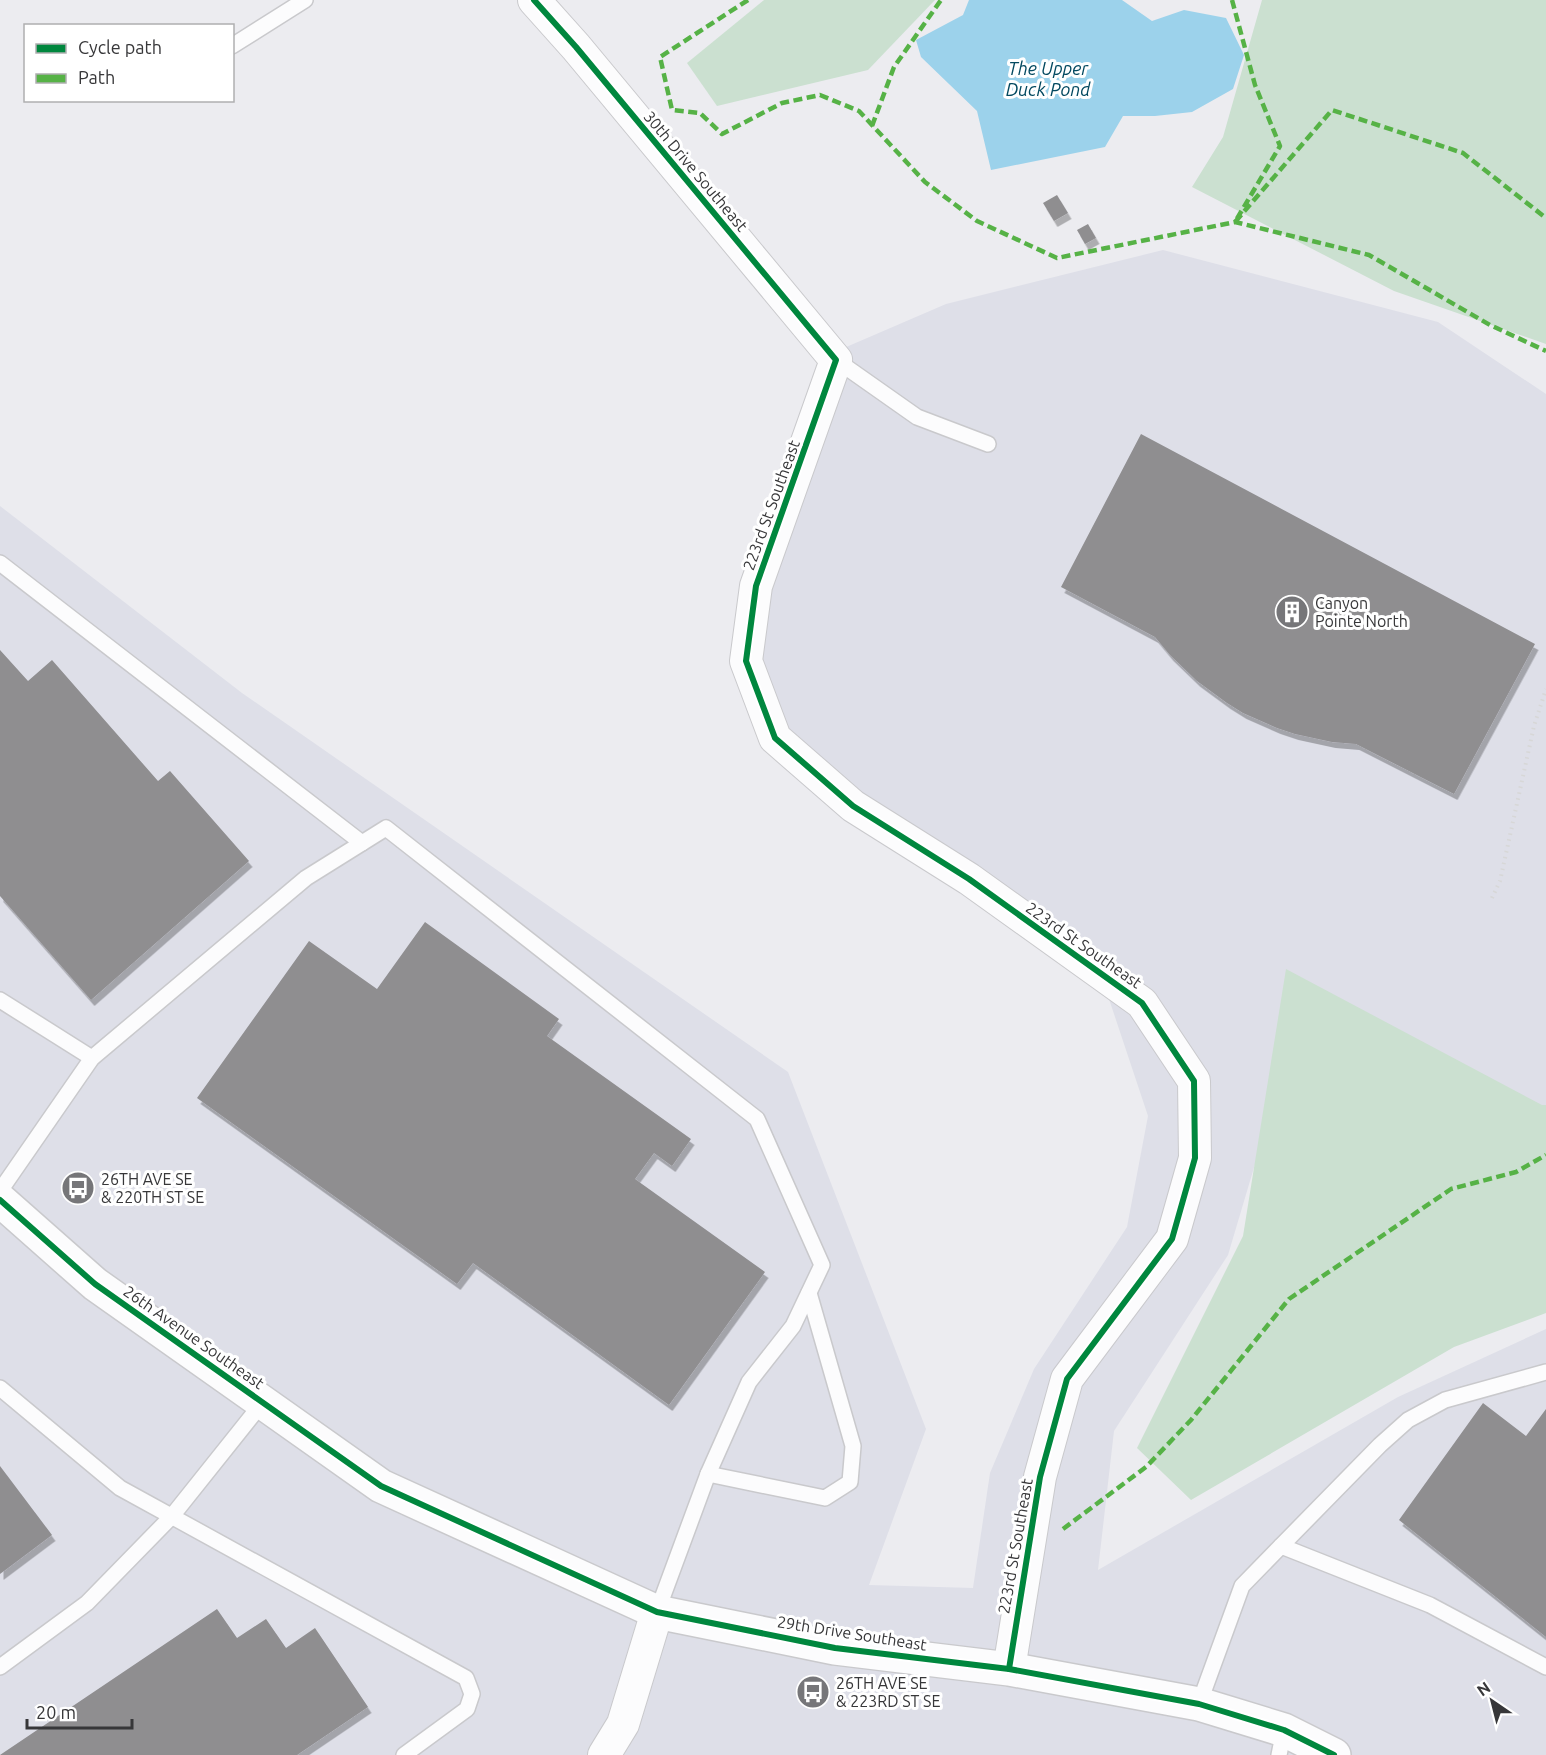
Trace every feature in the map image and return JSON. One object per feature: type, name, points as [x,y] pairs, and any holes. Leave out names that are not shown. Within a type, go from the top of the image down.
[{"type":"street","name":"30th Drive Southeast","points":[[534,0],[576,47],[836,360]]},
{"type":"street","name":"223rd St Southeast","points":[[836,360],[756,586],[746,661],[775,738],[853,806],[969,879],[1142,1003],[1194,1081],[1196,1158],[1172,1239],[1067,1379],[1040,1477],[1009,1669]]},
{"type":"street","name":"26th Avenue Southeast","points":[[0,1200],[95,1284],[381,1486]]},
{"type":"street","name":"29th Drive Southeast","points":[[381,1486],[657,1611],[835,1648],[1009,1669],[1199,1704],[1282,1743],[1334,1755]]},
{"type":"street","points":[[604,1755],[623,1724],[657,1611]]},
{"type":"lane","points":[[234,45],[305,0]]},
{"type":"lane","points":[[836,360],[917,417],[988,444]]},
{"type":"lane","points":[[0,563],[362,843]]},
{"type":"lane","points":[[0,1191],[92,1058],[306,878],[386,828],[757,1119],[822,1265],[793,1326],[750,1382],[708,1474],[657,1611]]},
{"type":"lane","points":[[0,1000],[92,1058]]},
{"type":"lane","points":[[708,1474],[825,1498],[850,1482],[853,1446],[809,1293]]},
{"type":"lane","points":[[1199,1704],[1242,1586],[1380,1445],[1408,1420],[1445,1400],[1546,1372]]},
{"type":"lane","points":[[0,1388],[120,1488],[466,1678],[472,1694],[467,1709],[404,1755]]},
{"type":"lane","points":[[0,1668],[87,1603],[172,1516],[263,1402]]},
{"type":"lane","points":[[1281,1546],[1430,1605],[1546,1667]]},
{"type":"path","points":[[1492,898],[1500,882],[1534,726],[1546,688]]},
{"type":"shaded area","points":[[1163,250],[1438,322],[1546,394],[1546,1124],[1308,986],[1228,1255],[1114,1431],[1098,1570],[1398,1397],[1546,1329],[1546,1755],[0,1755],[0,506],[242,693],[788,1072],[926,1429],[869,1585],[973,1588],[990,1473],[1034,1369],[1127,1227],[1148,1116],[1107,993],[775,742],[748,660],[830,354],[946,304]]},
{"type":"green space","points":[[764,0],[935,0],[868,70],[717,106],[687,63]]},
{"type":"green space","points":[[1262,0],[1546,0],[1546,344],[1394,291],[1192,187],[1223,137]]},
{"type":"green space","points":[[1286,969],[1542,1105],[1546,1105],[1546,1313],[1454,1347],[1191,1500],[1137,1448],[1243,1236]]},
{"type":"water","name":"The Upper Duck Pond","points":[[969,0],[1122,0],[1152,21],[1184,10],[1226,18],[1244,55],[1233,89],[1192,112],[1155,116],[1123,116],[1105,147],[991,170],[977,111],[921,57],[916,40],[963,15]]},
{"type":"building","points":[[1057,195],[1068,213],[1054,221],[1043,203]]},
{"type":"building","points":[[1088,224],[1096,238],[1085,244],[1077,230]]},
{"type":"building","name":"Canyon Pointe North","points":[[1141,434],[1535,644],[1454,794],[1356,744],[1332,742],[1295,734],[1243,713],[1197,681],[1155,637],[1061,587]]},
{"type":"building","points":[[0,650],[28,681],[52,660],[158,781],[170,771],[249,861],[91,1000],[0,896]]},
{"type":"building","points":[[425,922],[559,1019],[547,1036],[691,1139],[672,1166],[654,1153],[635,1179],[765,1272],[669,1405],[473,1263],[457,1284],[197,1098],[309,941],[377,989]]},
{"type":"building","points":[[1483,1403],[1526,1436],[1546,1409],[1546,1637],[1399,1520]]},
{"type":"building","points":[[0,1466],[52,1535],[0,1574]]},
{"type":"building","points":[[217,1609],[237,1638],[266,1619],[286,1648],[315,1628],[368,1707],[297,1755],[0,1755]]},
{"type":"marked path","points":[[748,0],[660,57],[672,110],[700,113],[722,134],[782,103],[820,95],[859,111],[925,182],[977,221],[1057,258],[1235,222],[1369,255],[1490,325],[1546,351]]},
{"type":"marked path","points":[[872,126],[894,67],[941,0]]},
{"type":"marked path","points":[[1232,0],[1255,85],[1280,146],[1235,222],[1332,110],[1463,153],[1546,218]]},
{"type":"marked path","points":[[1063,1529],[1146,1467],[1191,1420],[1289,1299],[1451,1189],[1516,1172],[1546,1155]]},
{"type":"cycle path","points":[[534,0],[576,47],[836,360],[756,586],[746,661],[775,738],[853,806],[969,879],[1142,1003],[1194,1081],[1195,1158],[1172,1239],[1067,1379],[1040,1477],[1009,1669]]},
{"type":"cycle path","points":[[0,1200],[95,1284],[381,1486],[657,1612],[835,1648],[1009,1669],[1199,1704],[1284,1730],[1334,1755]]},
{"type":"place","name":"Canyon Pointe North","points":[[1292,612]]},
{"type":"place","name":"26TH AVE SE & 220TH ST SE","points":[[78,1188]]},
{"type":"place","name":"26TH AVE SE & 223RD ST SE","points":[[813,1692]]}]
